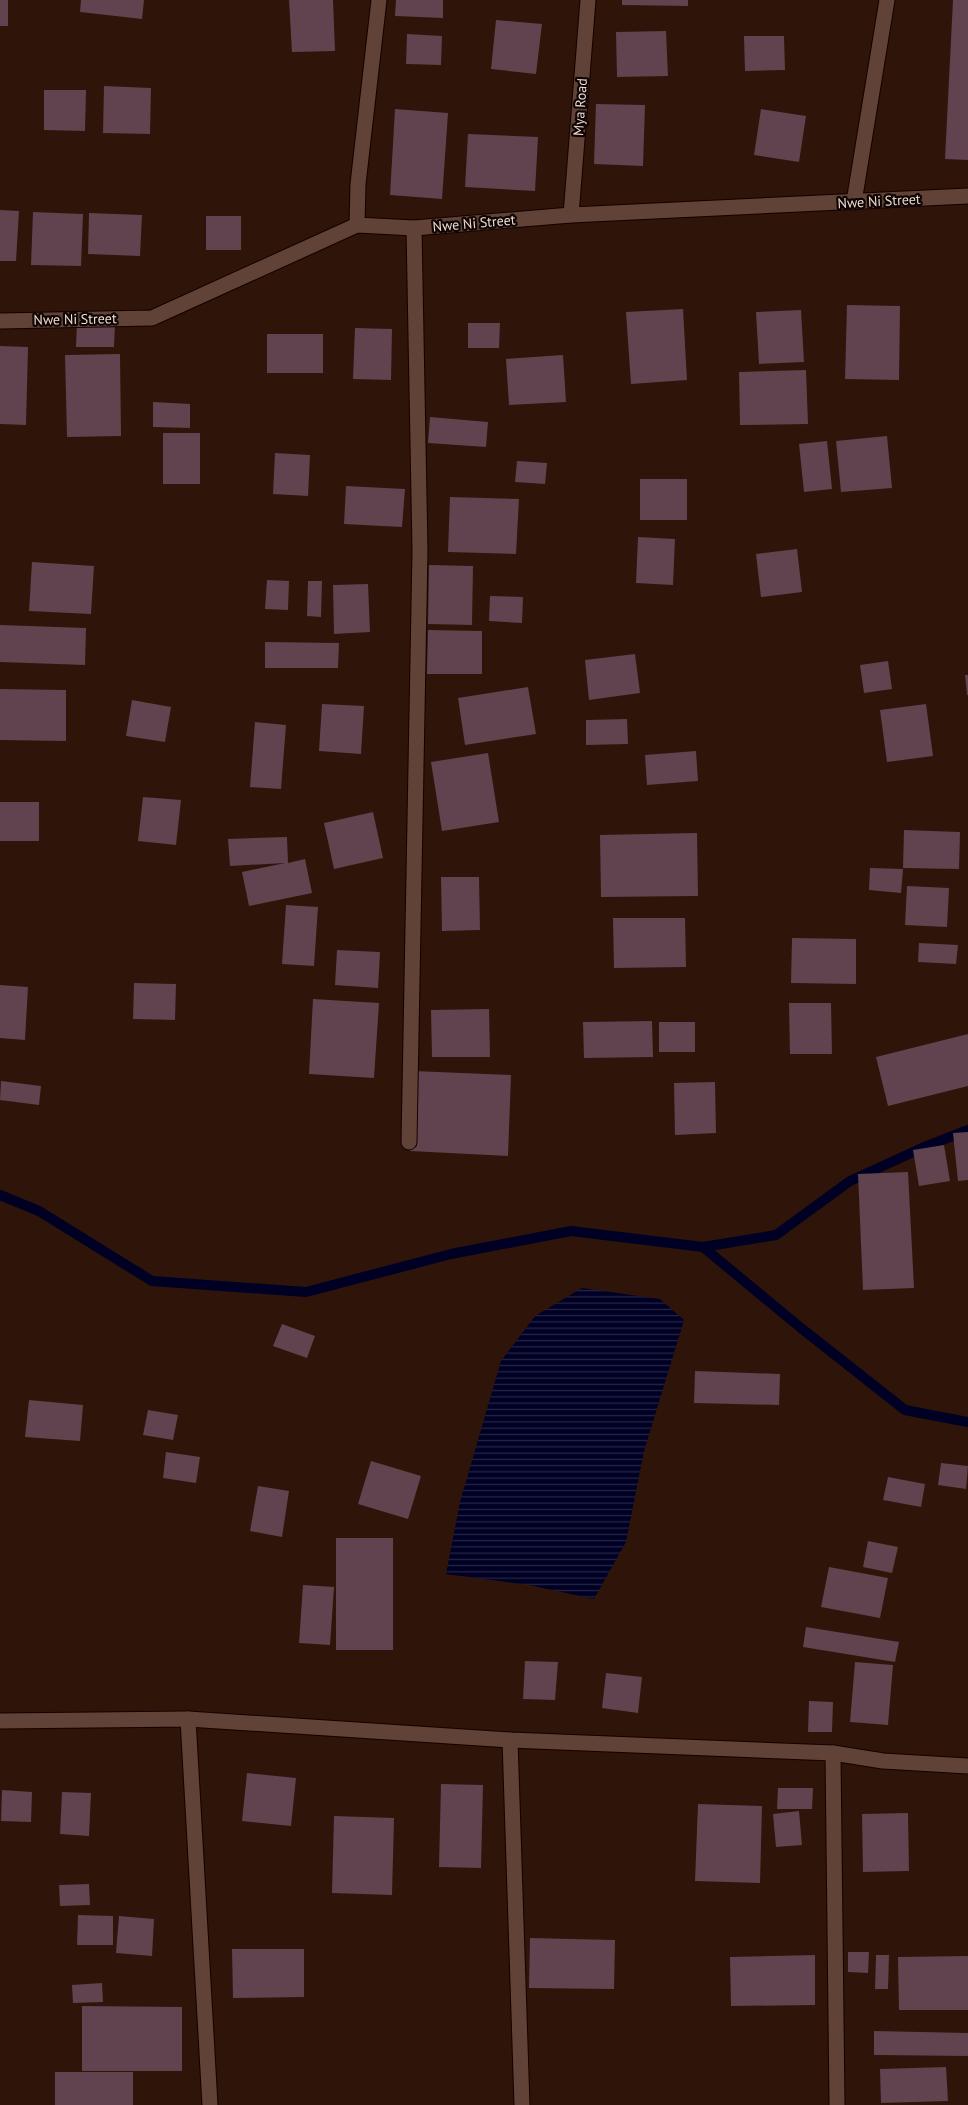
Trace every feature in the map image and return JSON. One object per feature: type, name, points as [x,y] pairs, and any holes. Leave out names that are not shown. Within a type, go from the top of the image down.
[{"type":"street","points":[[357,225],[358,184],[379,0]]},
{"type":"street","name":"Mya Road","points":[[571,215],[588,0]]},
{"type":"street","points":[[854,202],[887,0]]},
{"type":"street","name":"Nwe Ni Street","points":[[0,320],[152,318],[357,225],[414,228],[571,215],[968,196]]},
{"type":"street","points":[[409,1142],[420,551],[414,228]]},
{"type":"street","points":[[188,1719],[210,2105]]},
{"type":"street","points":[[0,1721],[188,1719],[510,1740],[833,1754],[883,1761],[968,1766]]},
{"type":"street","points":[[510,1740],[522,2105]]},
{"type":"street","points":[[833,1754],[837,2105]]},
{"type":"water","points":[[582,1288],[660,1299],[684,1320],[644,1451],[626,1542],[594,1599],[529,1585],[446,1574],[460,1502],[501,1361],[535,1316]]},
{"type":"building","points":[[0,0],[8,0],[8,26],[0,26]]},
{"type":"building","points":[[81,0],[144,0],[142,19],[80,12]]},
{"type":"building","points":[[289,0],[333,0],[335,51],[292,52]]},
{"type":"building","points":[[396,0],[443,0],[443,18],[395,16]]},
{"type":"building","points":[[622,0],[688,0],[688,6],[622,5]]},
{"type":"building","points":[[953,0],[968,0],[968,160],[945,159]]},
{"type":"building","points":[[496,20],[542,24],[536,74],[491,69]]},
{"type":"building","points":[[666,31],[668,76],[617,77],[616,32]]},
{"type":"building","points":[[407,34],[442,36],[441,65],[406,64]]},
{"type":"building","points":[[744,36],[784,36],[785,70],[745,71]]},
{"type":"building","points":[[104,86],[151,88],[150,134],[103,133]]},
{"type":"building","points":[[44,90],[86,90],[85,131],[44,130]]},
{"type":"building","points":[[596,104],[645,105],[643,166],[594,164]]},
{"type":"building","points":[[395,109],[448,113],[442,199],[390,195]]},
{"type":"building","points":[[761,109],[806,116],[799,162],[754,155]]},
{"type":"building","points":[[468,134],[538,137],[535,191],[465,187]]},
{"type":"building","points":[[0,210],[19,211],[16,261],[0,261]]},
{"type":"building","points":[[33,212],[83,214],[81,266],[31,265]]},
{"type":"building","points":[[89,213],[142,215],[140,256],[88,254]]},
{"type":"building","points":[[206,216],[241,216],[241,250],[206,250]]},
{"type":"building","points":[[847,305],[900,306],[899,380],[845,379]]},
{"type":"building","points":[[683,309],[687,380],[631,384],[626,312]]},
{"type":"building","points":[[801,310],[804,362],[759,364],[756,312]]},
{"type":"building","points":[[77,322],[115,323],[114,347],[76,347]]},
{"type":"building","points":[[468,323],[500,323],[499,348],[468,348]]},
{"type":"building","points":[[355,328],[392,329],[391,380],[353,379]]},
{"type":"building","points":[[267,334],[323,334],[323,373],[267,373]]},
{"type":"building","points":[[0,346],[28,347],[26,425],[0,424]]},
{"type":"building","points":[[120,354],[121,436],[67,437],[65,355]]},
{"type":"building","points":[[563,355],[566,402],[509,405],[506,359]]},
{"type":"building","points":[[806,370],[808,424],[740,425],[739,372]]},
{"type":"building","points":[[153,402],[190,404],[190,428],[153,427]]},
{"type":"building","points":[[430,417],[488,422],[486,447],[428,443]]},
{"type":"building","points":[[163,433],[200,433],[200,484],[163,484]]},
{"type":"building","points":[[887,436],[892,488],[841,492],[836,441]]},
{"type":"building","points":[[827,441],[832,489],[804,492],[799,444]]},
{"type":"building","points":[[275,453],[310,455],[308,496],[273,494]]},
{"type":"building","points":[[517,461],[547,463],[545,484],[515,482]]},
{"type":"building","points":[[640,479],[687,479],[687,520],[640,520]]},
{"type":"building","points":[[346,486],[405,489],[402,527],[344,524]]},
{"type":"building","points":[[450,497],[519,499],[516,554],[448,552]]},
{"type":"building","points":[[638,537],[675,539],[673,585],[636,583]]},
{"type":"building","points":[[797,549],[802,592],[761,597],[756,554]]},
{"type":"building","points":[[32,562],[94,566],[91,614],[29,611]]},
{"type":"building","points":[[429,565],[473,566],[472,625],[428,624]]},
{"type":"building","points":[[267,580],[289,581],[288,610],[265,609]]},
{"type":"building","points":[[308,581],[322,581],[321,617],[307,616]]},
{"type":"building","points":[[368,584],[370,632],[334,634],[333,585]]},
{"type":"building","points":[[490,596],[523,597],[522,623],[489,621]]},
{"type":"building","points":[[0,625],[86,628],[85,665],[0,662]]},
{"type":"building","points":[[428,630],[482,631],[482,674],[427,674]]},
{"type":"building","points":[[265,642],[339,643],[338,668],[265,668]]},
{"type":"building","points":[[635,654],[640,693],[589,700],[585,660]]},
{"type":"building","points":[[888,661],[892,689],[864,693],[860,665]]},
{"type":"building","points":[[965,675],[968,675],[968,695],[967,695]]},
{"type":"building","points":[[528,687],[536,734],[465,745],[458,698]]},
{"type":"building","points":[[0,689],[66,690],[66,741],[0,740]]},
{"type":"building","points":[[132,700],[171,707],[165,742],[126,736]]},
{"type":"building","points":[[322,704],[364,706],[361,754],[319,751]]},
{"type":"building","points":[[926,704],[933,756],[887,762],[880,710]]},
{"type":"building","points":[[627,719],[628,744],[586,745],[586,720]]},
{"type":"building","points":[[255,722],[286,725],[281,789],[250,787]]},
{"type":"building","points":[[696,751],[698,781],[647,785],[645,755]]},
{"type":"building","points":[[488,753],[499,822],[442,831],[431,762]]},
{"type":"building","points":[[143,797],[181,800],[176,845],[138,841]]},
{"type":"building","points":[[0,802],[39,802],[39,841],[0,841]]},
{"type":"building","points":[[373,812],[383,858],[334,869],[324,823]]},
{"type":"building","points":[[904,830],[960,832],[959,869],[903,868]]},
{"type":"building","points":[[697,833],[698,896],[601,897],[600,835]]},
{"type":"building","points":[[287,837],[288,863],[305,859],[312,893],[249,906],[242,872],[285,863],[230,866],[228,839]]},
{"type":"building","points":[[870,868],[903,869],[901,893],[869,890]]},
{"type":"building","points":[[441,877],[479,877],[480,930],[442,931]]},
{"type":"building","points":[[907,886],[949,888],[947,927],[905,925]]},
{"type":"building","points":[[286,905],[318,907],[314,966],[282,964]]},
{"type":"building","points":[[613,918],[685,918],[686,967],[614,968]]},
{"type":"building","points":[[792,938],[856,939],[856,984],[791,983]]},
{"type":"building","points":[[919,943],[958,945],[956,964],[918,962]]},
{"type":"building","points":[[337,950],[380,952],[378,988],[335,985]]},
{"type":"building","points":[[134,983],[176,984],[175,1020],[133,1019]]},
{"type":"building","points":[[0,985],[28,987],[25,1040],[0,1038]]},
{"type":"building","points":[[313,999],[379,1003],[374,1078],[309,1074]]},
{"type":"building","points":[[789,1003],[831,1003],[832,1054],[790,1054]]},
{"type":"building","points":[[489,1009],[490,1057],[432,1057],[431,1010]]},
{"type":"building","points":[[652,1021],[653,1057],[584,1058],[583,1022]]},
{"type":"building","points":[[659,1022],[695,1022],[695,1052],[659,1052]]},
{"type":"building","points":[[968,1034],[968,1086],[888,1106],[876,1057]]},
{"type":"building","points":[[414,1071],[511,1075],[508,1156],[410,1151]]},
{"type":"building","points":[[1,1081],[41,1086],[39,1105],[0,1100]]},
{"type":"building","points":[[715,1082],[716,1133],[675,1135],[674,1083]]},
{"type":"building","points":[[968,1132],[968,1180],[958,1181],[953,1133]]},
{"type":"building","points":[[944,1145],[950,1181],[919,1186],[913,1150]]},
{"type":"building","points":[[908,1172],[914,1288],[863,1290],[858,1174]]},
{"type":"building","points":[[282,1324],[315,1336],[307,1358],[273,1346]]},
{"type":"building","points":[[695,1371],[780,1374],[779,1405],[694,1403]]},
{"type":"building","points":[[29,1400],[83,1405],[80,1441],[25,1437]]},
{"type":"building","points":[[148,1410],[178,1415],[173,1440],[143,1435]]},
{"type":"building","points":[[166,1452],[200,1457],[196,1483],[163,1478]]},
{"type":"building","points":[[371,1461],[421,1476],[408,1519],[358,1504]]},
{"type":"building","points":[[941,1463],[968,1466],[966,1489],[938,1485]]},
{"type":"building","points":[[888,1477],[925,1484],[921,1507],[883,1500]]},
{"type":"building","points":[[258,1486],[289,1491],[282,1537],[250,1531]]},
{"type":"building","points":[[336,1538],[393,1538],[393,1650],[336,1650]]},
{"type":"building","points":[[868,1541],[898,1547],[892,1573],[863,1567]]},
{"type":"building","points":[[829,1567],[888,1578],[880,1618],[821,1607]]},
{"type":"building","points":[[303,1585],[334,1587],[330,1645],[299,1643]]},
{"type":"building","points":[[806,1627],[899,1642],[895,1662],[803,1647]]},
{"type":"building","points":[[525,1661],[558,1662],[555,1700],[523,1699]]},
{"type":"building","points":[[855,1662],[893,1665],[888,1725],[850,1722]]},
{"type":"building","points":[[606,1673],[642,1677],[638,1713],[602,1708]]},
{"type":"building","points":[[809,1701],[833,1702],[832,1732],[808,1732]]},
{"type":"building","points":[[247,1773],[296,1778],[291,1826],[242,1821]]},
{"type":"building","points":[[441,1784],[483,1785],[481,1868],[439,1867]]},
{"type":"building","points":[[778,1788],[813,1788],[812,1809],[777,1809]]},
{"type":"building","points":[[2,1790],[32,1792],[31,1822],[1,1821]]},
{"type":"building","points":[[62,1792],[91,1793],[89,1836],[60,1834]]},
{"type":"building","points":[[698,1804],[762,1806],[760,1883],[695,1881]]},
{"type":"building","points":[[799,1811],[802,1845],[776,1847],[773,1814]]},
{"type":"building","points":[[908,1813],[909,1871],[863,1872],[862,1814]]},
{"type":"building","points":[[334,1816],[394,1818],[392,1895],[332,1893]]},
{"type":"building","points":[[89,1884],[90,1905],[60,1906],[59,1885]]},
{"type":"building","points":[[78,1915],[113,1916],[113,1945],[77,1945]]},
{"type":"building","points":[[119,1916],[154,1919],[152,1956],[116,1953]]},
{"type":"building","points":[[530,1938],[615,1940],[614,1989],[529,1988]]},
{"type":"building","points":[[232,1949],[304,1949],[304,1997],[233,1998]]},
{"type":"building","points":[[848,1952],[869,1952],[868,1973],[848,1972]]},
{"type":"building","points":[[815,1955],[815,2005],[731,2006],[730,1957]]},
{"type":"building","points":[[876,1955],[889,1955],[888,1989],[875,1989]]},
{"type":"building","points":[[968,1956],[968,2010],[899,2010],[898,1957]]},
{"type":"building","points":[[102,1983],[103,2002],[73,2003],[72,1985]]},
{"type":"building","points":[[82,2006],[182,2007],[182,2071],[82,2071]]},
{"type":"building","points":[[874,2031],[968,2033],[968,2056],[874,2055]]},
{"type":"building","points":[[946,2067],[948,2101],[881,2103],[880,2069]]},
{"type":"building","points":[[55,2072],[133,2072],[133,2105],[55,2105]]},
{"type":"waterway","points":[[703,1247],[776,1235],[850,1181],[922,1148],[968,1130]]},
{"type":"waterway","points":[[0,1195],[39,1211],[152,1281],[306,1292],[451,1254],[571,1231],[703,1247],[905,1410],[968,1422]]}]
